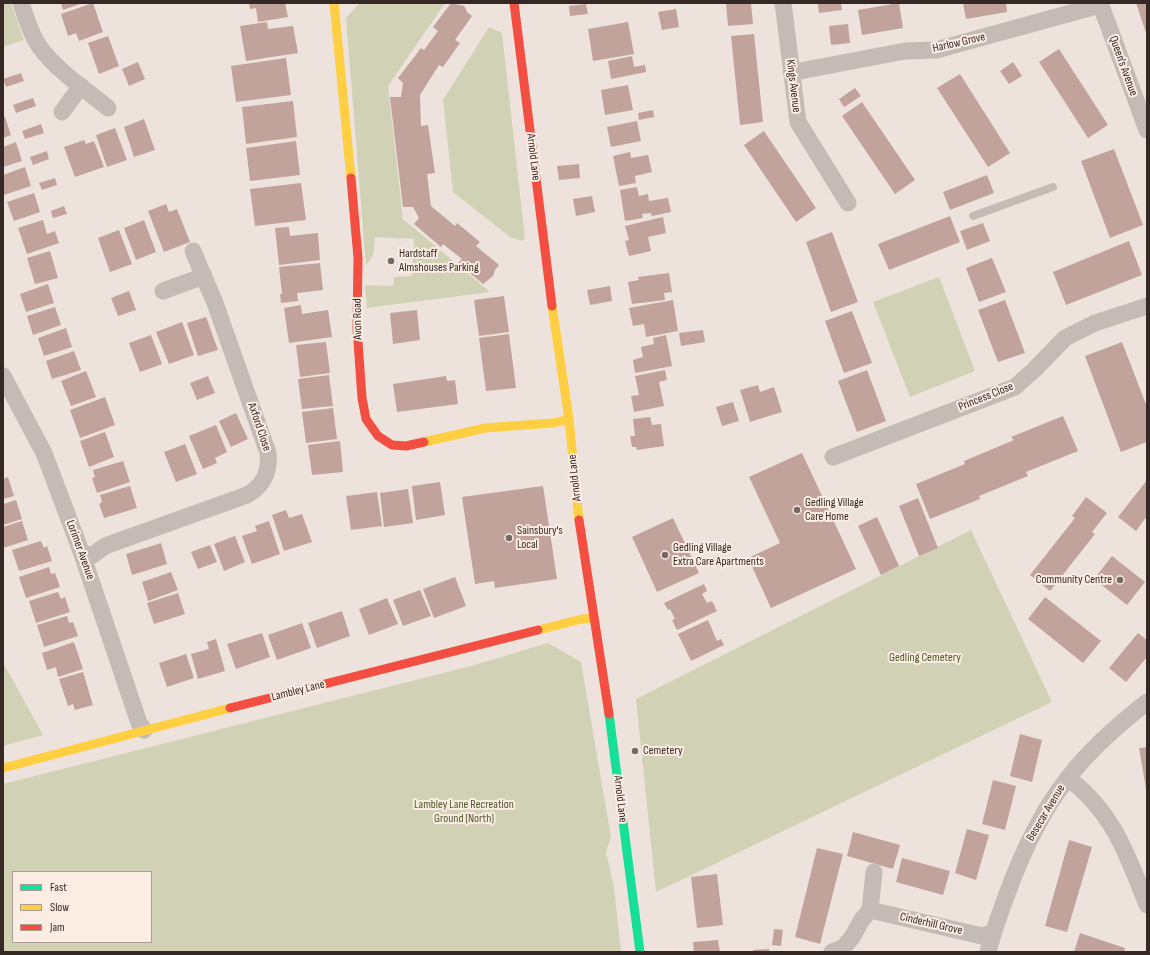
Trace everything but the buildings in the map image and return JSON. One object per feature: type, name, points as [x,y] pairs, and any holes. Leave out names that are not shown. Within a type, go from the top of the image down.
[{"type":"street","points":[[21,3],[28,24],[38,46],[53,63],[108,108]]},
{"type":"street","name":"Avon Road","points":[[334,3],[354,204],[358,258],[357,328],[362,398],[366,419],[378,436],[392,445],[406,446],[485,428],[553,423],[569,419]]},
{"type":"street","name":"Arnold Lane","points":[[514,3],[555,332],[569,419],[580,526],[610,722],[640,952]]},
{"type":"street","name":"Kings Avenue","points":[[783,3],[790,71],[798,122],[848,203]]},
{"type":"street","name":"Harlow Grove","points":[[790,71],[800,71],[905,52],[936,50],[1090,9],[1100,4]]},
{"type":"street","name":"Queen's Avenue","points":[[1100,4],[1147,130]]},
{"type":"street","points":[[62,112],[80,86]]},
{"type":"street","name":"Axford Close","points":[[82,554],[93,555],[105,546],[247,495],[258,489],[265,478],[270,464],[268,453],[194,251]]},
{"type":"street","points":[[163,291],[204,276]]},
{"type":"street","name":"Princess Close","points":[[833,457],[1015,387],[1065,338],[1095,323],[1147,306]]},
{"type":"street","name":"Lorimer Avenue","points":[[3,376],[44,453],[82,554],[139,723],[144,730]]},
{"type":"street","name":"Lambley Lane","points":[[3,768],[39,760],[144,730],[582,619],[594,618]]},
{"type":"street","name":"Besecar Avenue","points":[[988,952],[993,933],[1020,858],[1037,825],[1068,778],[1098,744],[1147,702]]},
{"type":"street","points":[[1068,778],[1094,801],[1109,819],[1142,874],[1147,905]]},
{"type":"street","points":[[832,952],[844,947],[870,910],[874,872]]},
{"type":"street","name":"Cinderhill Grove","points":[[870,910],[982,936],[993,933]]},
{"type":"lane","points":[[973,216],[1052,187]]},
{"type":"green space","points":[[3,3],[11,3],[24,40],[3,47]]},
{"type":"green space","points":[[360,3],[445,3],[388,86],[403,219],[490,292],[367,308],[365,285],[393,286],[394,277],[412,276],[414,239],[375,237],[373,256],[366,265],[346,18]]},
{"type":"green space","points":[[489,27],[502,33],[525,239],[522,241],[510,237],[453,192],[443,100]]},
{"type":"green space","points":[[939,277],[975,371],[910,397],[873,302]]},
{"type":"green space","name":"Gedling Cemetery","points":[[971,530],[1052,702],[656,892],[636,699]]},
{"type":"green space","name":"Lambley Lane Recreation Ground (North)","points":[[548,643],[581,662],[611,837],[606,852],[614,887],[621,952],[3,952],[3,784],[471,666]]},
{"type":"green space","points":[[3,662],[43,735],[3,746]]},
{"type":"traffic: fast","points":[[609,714],[640,952]]},
{"type":"traffic: slow","points":[[334,3],[351,178]]},
{"type":"traffic: slow","points":[[552,306],[569,419],[579,520]]},
{"type":"traffic: slow","points":[[424,442],[485,428],[553,423],[569,419]]},
{"type":"traffic: slow","points":[[538,630],[582,619],[594,618]]},
{"type":"traffic: slow","points":[[3,768],[230,708]]},
{"type":"traffic: jam","points":[[514,3],[552,306]]},
{"type":"traffic: jam","points":[[351,178],[358,258],[357,328],[362,398],[366,419],[378,436],[392,445],[406,446],[424,442]]},
{"type":"traffic: jam","points":[[579,520],[609,714]]},
{"type":"traffic: jam","points":[[230,708],[538,630]]},
{"type":"place","name":"Hardstaff Almshouses Parking","points":[[391,261]]},
{"type":"place","name":"Gedling Village Care Home","points":[[797,510]]},
{"type":"place","name":"Sainsbury's Local","points":[[509,538]]},
{"type":"place","name":"Gedling Village Extra Care Apartments","points":[[665,555]]},
{"type":"place","name":"Community Centre","points":[[1120,580]]},
{"type":"place","name":"Cemetery","points":[[635,751]]}]
